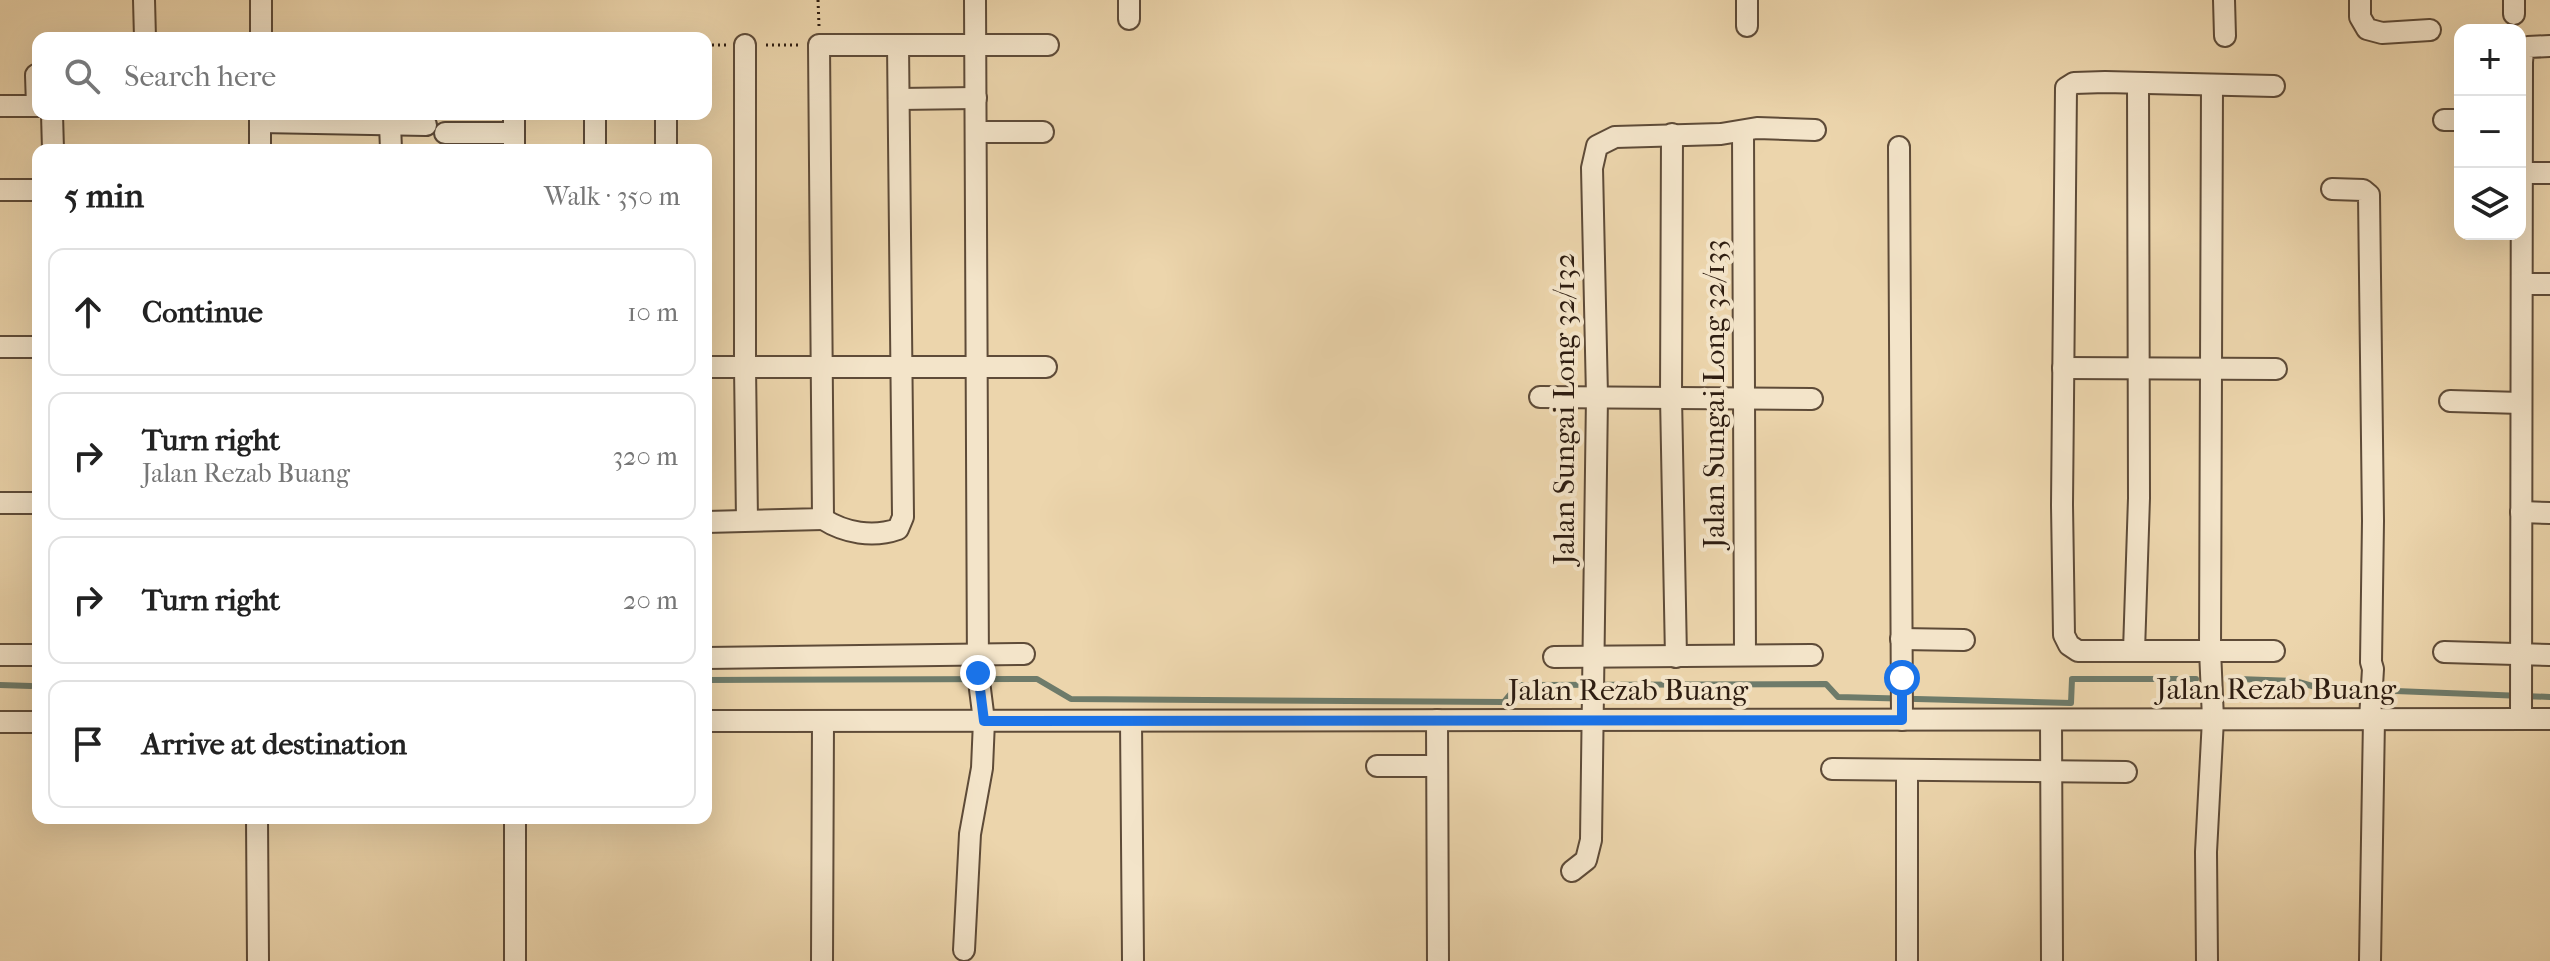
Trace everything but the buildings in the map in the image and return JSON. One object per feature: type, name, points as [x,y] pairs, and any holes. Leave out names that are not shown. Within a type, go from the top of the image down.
[{"type":"street","points":[[144,0],[145,32]]},
{"type":"street","points":[[261,0],[261,32]]},
{"type":"street","points":[[964,950],[970,834],[982,768],[984,721],[979,674],[975,0]]},
{"type":"street","points":[[1747,0],[1747,26]]},
{"type":"street","points":[[2224,0],[2225,36]]},
{"type":"street","points":[[2360,0],[2360,17],[2367,29],[2382,33],[2430,30]]},
{"type":"street","points":[[745,45],[747,520]]},
{"type":"street","points":[[823,519],[819,45],[1048,45]]},
{"type":"street","points":[[712,522],[823,519],[852,532],[888,533],[898,529],[903,517],[898,45]]},
{"type":"street","points":[[2522,96],[2523,51],[2528,47],[2550,46]]},
{"type":"street","points":[[2274,86],[2074,83],[2066,88],[2063,368],[2064,635],[2069,645],[2078,651],[2274,651]]},
{"type":"street","points":[[2134,651],[2139,498],[2138,83]]},
{"type":"street","points":[[2207,961],[2206,852],[2213,719],[2210,650],[2212,85]]},
{"type":"street","points":[[899,99],[976,98]]},
{"type":"street","points":[[1,106],[32,106]]},
{"type":"street","points":[[52,120],[53,144]]},
{"type":"street","points":[[260,120],[260,144]]},
{"type":"street","points":[[303,120],[513,132]]},
{"type":"street","points":[[595,120],[595,144]]},
{"type":"street","points":[[666,120],[666,144]]},
{"type":"street","points":[[390,124],[391,144]]},
{"type":"street","points":[[1676,657],[1671,397],[1672,134],[1743,132],[1757,128],[1815,130]]},
{"type":"street","points":[[976,132],[1043,132]]},
{"type":"street","name":"Jalan Sungai Long 32/133","points":[[1743,132],[1745,655]]},
{"type":"street","name":"Jalan Sungai Long 32/132","points":[[1572,871],[1586,860],[1591,840],[1597,396],[1592,168],[1597,146],[1615,137],[1672,134]]},
{"type":"street","points":[[1899,147],[1901,699]]},
{"type":"street","points":[[2526,173],[2550,173]]},
{"type":"street","points":[[2332,189],[2363,190],[2369,195],[2370,961]]},
{"type":"street","points":[[0,190],[32,190]]},
{"type":"street","points":[[2521,709],[2522,240]]},
{"type":"street","points":[[2522,284],[2550,284]]},
{"type":"street","points":[[0,347],[32,347]]},
{"type":"street","points":[[712,367],[1046,367]]},
{"type":"street","points":[[2063,368],[2276,369]]},
{"type":"street","points":[[1540,397],[1812,399]]},
{"type":"street","points":[[2450,401],[2521,403]]},
{"type":"street","points":[[0,503],[32,503]]},
{"type":"street","points":[[2521,512],[2550,513]]},
{"type":"street","points":[[1901,639],[1964,640]]},
{"type":"street","points":[[2444,652],[2550,655]]},
{"type":"street","points":[[712,658],[979,674],[1024,654]]},
{"type":"street","points":[[0,655],[32,655]]},
{"type":"street","points":[[1554,657],[1594,665],[1676,657],[1812,655]]},
{"type":"street","name":"Jalan Rezab Buang","points":[[712,721],[1591,720],[1901,699],[2051,720],[2213,719],[2372,705],[2521,709],[2550,719]]},
{"type":"street","points":[[1437,720],[1438,961]]},
{"type":"street","points":[[2051,720],[2052,961]]},
{"type":"street","points":[[822,961],[823,721]]},
{"type":"street","points":[[1131,721],[1133,961]]},
{"type":"street","points":[[0,722],[32,722]]},
{"type":"street","points":[[1377,766],[1437,766]]},
{"type":"street","points":[[1832,769],[2126,772]]},
{"type":"street","points":[[1907,770],[1907,961]]},
{"type":"street","points":[[257,824],[258,961]]},
{"type":"street","points":[[515,824],[515,961]]},
{"type":"path","points":[[818,0],[819,45]]},
{"type":"waterway","points":[[712,680],[1037,679],[1071,699],[1504,702],[1518,685],[1826,684],[1838,697],[2071,703],[2072,679],[2196,679]]},
{"type":"waterway","points":[[2238,679],[2295,681],[2319,688],[2550,697]]},
{"type":"waterway","points":[[0,685],[31,686]]},
{"type":"route","points":[[978,673],[984,721],[1902,720],[1902,678]]}]
